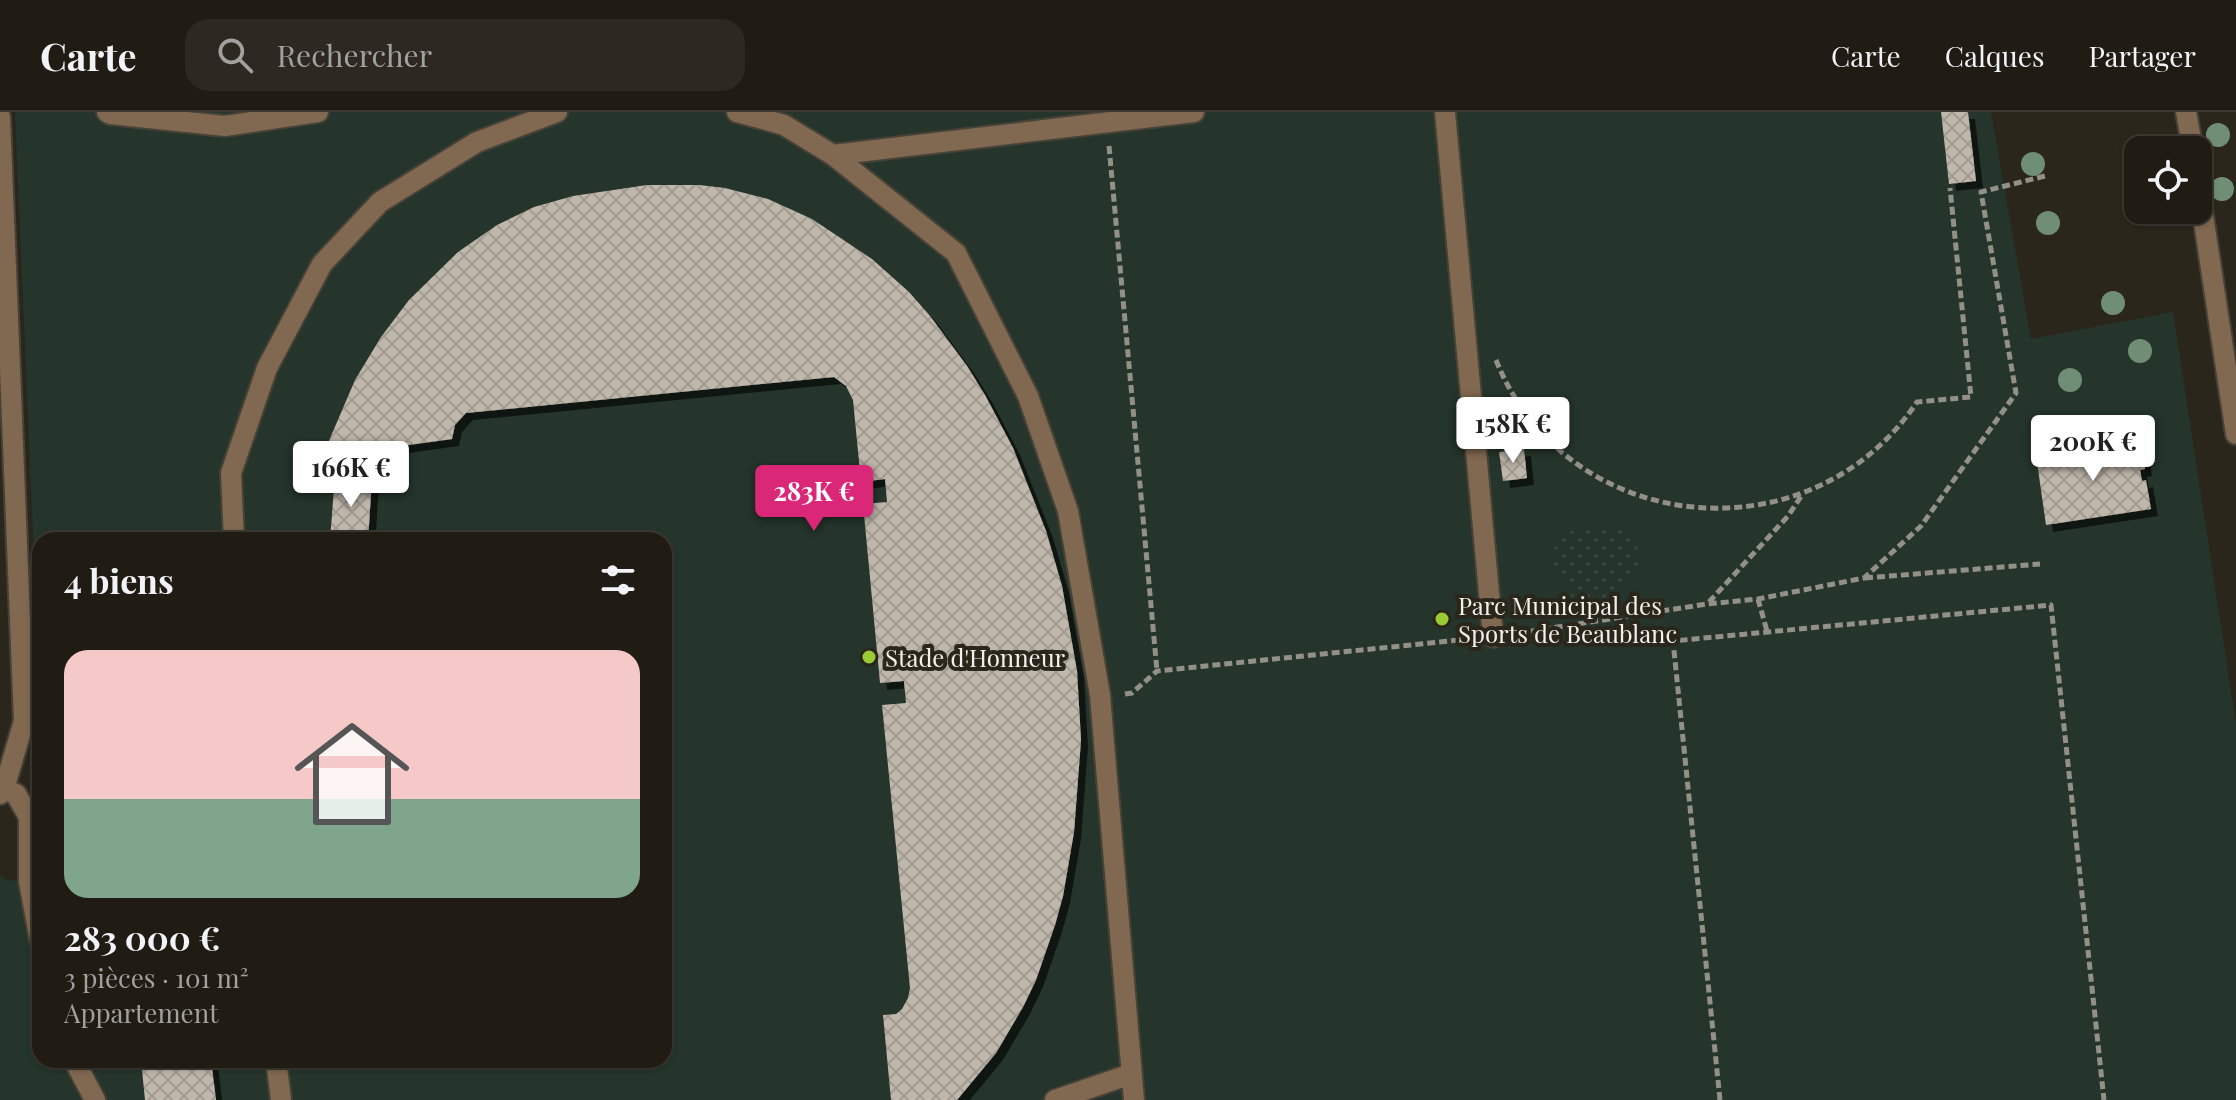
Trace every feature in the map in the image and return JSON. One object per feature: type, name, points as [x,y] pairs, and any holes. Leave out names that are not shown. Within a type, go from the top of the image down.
[{"type":"street","points":[[107,112],[225,126],[318,112]]},
{"type":"street","points":[[234,532],[231,473],[267,368],[322,264],[380,202],[477,142],[557,112]]},
{"type":"street","points":[[737,112],[784,118],[956,253],[1028,396],[1068,511],[1100,695],[1134,1100]]},
{"type":"street","points":[[833,155],[1194,112]]},
{"type":"street","points":[[1445,112],[1493,637]]},
{"type":"street","points":[[2186,112],[2190,136]]},
{"type":"street","points":[[0,117],[24,721],[2,791],[16,794],[29,817],[29,882],[32,898]]},
{"type":"street","points":[[2204,224],[2236,434]]},
{"type":"street","points":[[78,1068],[95,1100]]},
{"type":"street","points":[[277,1068],[281,1100]]},
{"type":"street","points":[[1055,1100],[1131,1074]]},
{"type":"path","points":[[1106,124],[1157,671]]},
{"type":"path","points":[[1864,578],[1921,526],[2016,393],[1981,192],[2045,176]]},
{"type":"path","points":[[1493,354],[1511,392],[1536,426],[1566,455],[1619,488],[1679,506],[1721,509],[1762,505],[1802,494],[1858,464],[1889,438],[1917,402],[1971,397],[1950,188]]},
{"type":"path","points":[[1707,604],[1788,516],[1802,494]]},
{"type":"path","points":[[1100,695],[1132,693],[1157,671],[1493,637],[1758,599],[1864,578],[2040,564]]},
{"type":"path","points":[[1758,599],[1767,631]]},
{"type":"path","points":[[1720,1100],[1673,641],[2051,605],[2104,1100]]},
{"type":"green space","name":"Parc Municipal des Sports de Beaublanc","points":[[15,112],[1991,112],[2031,339],[2173,312],[2236,724],[2236,1100],[0,1100],[0,875],[6,880],[32,882],[32,1068],[672,1068],[672,532],[33,532]]},
{"type":"green space","points":[[1627,525],[1634,530],[1640,570],[1609,602],[1577,604],[1551,564],[1556,541],[1567,532]]},
{"type":"building","points":[[1941,112],[1968,112],[1976,181],[1949,184]]},
{"type":"building","points":[[647,185],[725,188],[768,199],[812,219],[872,259],[909,292],[967,366],[1013,448],[1046,531],[1062,586],[1077,671],[1081,740],[1074,832],[1063,896],[1036,980],[996,1053],[957,1100],[891,1100],[883,1015],[896,1014],[902,1009],[910,988],[882,705],[906,703],[904,681],[880,683],[863,504],[887,502],[885,479],[861,482],[853,400],[846,386],[834,377],[466,413],[455,425],[452,439],[322,457],[355,380],[381,337],[409,300],[458,252],[497,225],[534,207],[573,196]]},
{"type":"building","points":[[2141,440],[2145,469],[2140,470],[2142,481],[2146,480],[2151,509],[2046,525],[2036,455],[2084,448],[2085,455],[2111,451],[2110,444]]},
{"type":"building","points":[[1524,449],[1527,478],[1503,481],[1499,452]]},
{"type":"building","points":[[335,475],[372,479],[369,532],[331,532]]},
{"type":"building","points":[[142,1068],[212,1068],[216,1100],[145,1100]]},
{"type":"place","name":"Parc Municipal des Sports de Beaublanc","points":[[1442,619]]},
{"type":"place","name":"Stade d'Honneur","points":[[869,657]]}]
